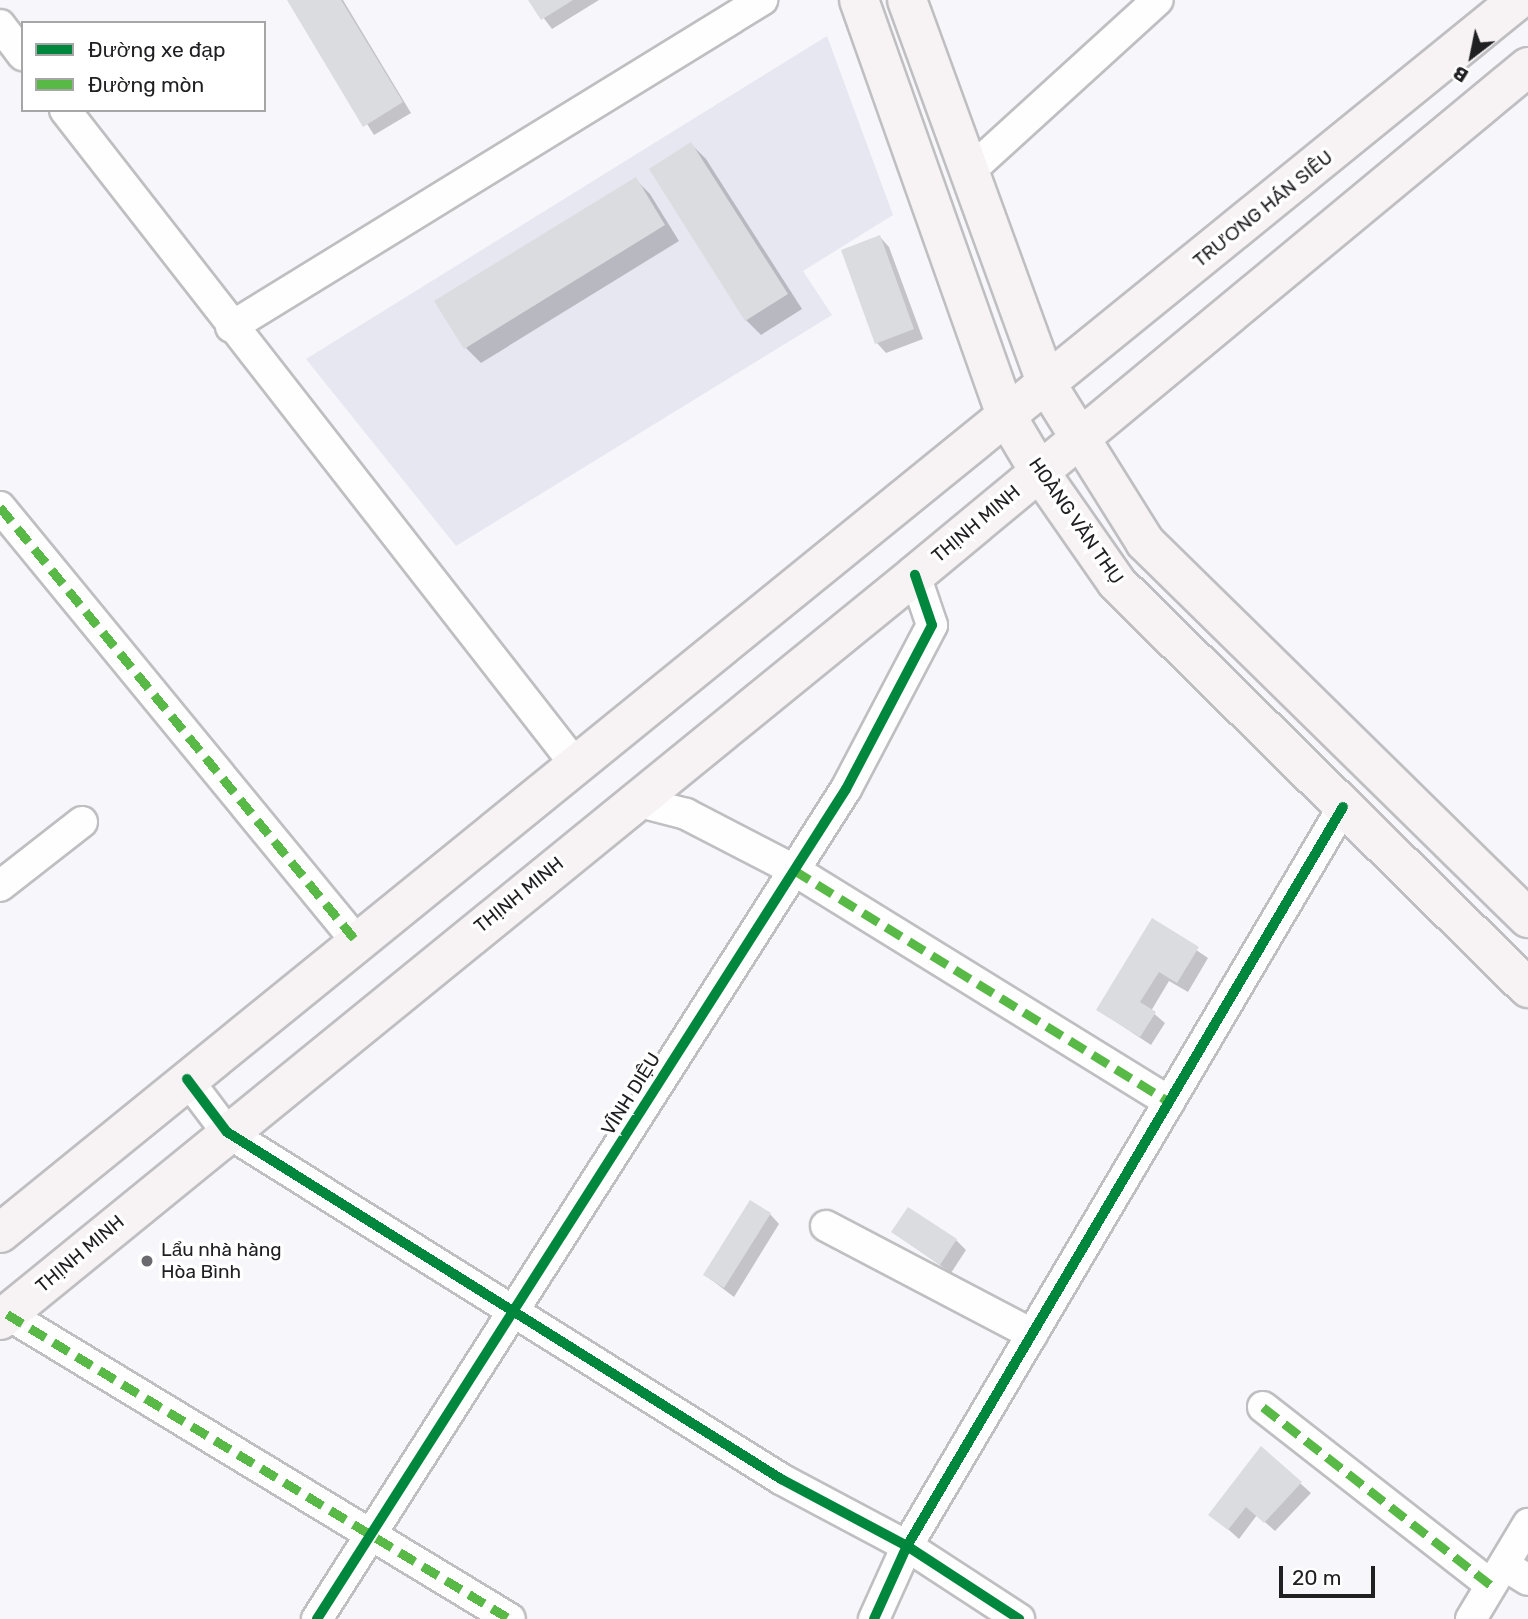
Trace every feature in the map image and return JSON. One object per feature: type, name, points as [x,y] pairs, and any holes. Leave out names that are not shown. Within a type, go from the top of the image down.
[{"type":"main road","name":"HOÀNG VĂN THỤ","points":[[859,0],[1007,417],[1040,471],[1117,583],[1528,988]]},
{"type":"main road","points":[[907,0],[972,169],[1047,385],[1145,542],[1528,918]]},
{"type":"main road","name":"TRƯƠNG HÁN SIÊU","points":[[1007,417],[1518,0]]},
{"type":"main road","points":[[1040,471],[1291,260],[1528,67]]},
{"type":"main road","points":[[1255,216],[1291,260]]},
{"type":"main road","points":[[0,1233],[575,764],[1007,417]]},
{"type":"main road","name":"THỊNH MINH","points":[[3,1317],[1040,471]]},
{"type":"street","points":[[231,327],[762,0]]},
{"type":"street","points":[[972,169],[1158,0]]},
{"type":"street","points":[[0,26],[21,52]]},
{"type":"street","points":[[67,112],[231,327],[575,764]]},
{"type":"street","points":[[0,508],[358,943]]},
{"type":"street","name":"VĨNH DIỆU","points":[[317,1619],[369,1533],[846,789],[932,625],[915,575]]},
{"type":"street","points":[[636,801],[686,814],[794,870],[1169,1102]]},
{"type":"street","points":[[874,1619],[907,1546],[1343,807]]},
{"type":"street","points":[[3,877],[82,822]]},
{"type":"street","points":[[187,1079],[227,1132],[782,1479],[907,1546],[1018,1619]]},
{"type":"street","points":[[826,1226],[1032,1334]]},
{"type":"street","points":[[3,1317],[510,1619]]},
{"type":"street","points":[[1264,1407],[1507,1577]]},
{"type":"street","points":[[1471,1619],[1507,1577],[1528,1524]]},
{"type":"shaded area","points":[[827,36],[893,215],[803,271],[832,315],[456,546],[306,359]]},
{"type":"building","points":[[287,0],[341,0],[403,102],[363,127]]},
{"type":"building","points":[[528,0],[573,0],[541,20]]},
{"type":"building","points":[[691,142],[788,294],[745,321],[649,169]]},
{"type":"building","points":[[636,177],[665,225],[464,349],[434,301]]},
{"type":"building","points":[[880,235],[914,329],[875,344],[841,250]]},
{"type":"building","points":[[1152,918],[1199,947],[1177,983],[1159,972],[1140,1002],[1156,1012],[1140,1037],[1096,1010]]},
{"type":"building","points":[[750,1200],[771,1213],[724,1288],[703,1275]]},
{"type":"building","points":[[908,1207],[957,1239],[940,1265],[891,1232]]},
{"type":"building","points":[[1261,1446],[1302,1482],[1264,1523],[1246,1507],[1228,1530],[1208,1515]]},
{"type":"marked path","points":[[0,507],[358,943]]},
{"type":"marked path","points":[[794,870],[1169,1102]]},
{"type":"marked path","points":[[7,1314],[510,1619]]},
{"type":"marked path","points":[[1263,1407],[1491,1585]]},
{"type":"cycle path","points":[[317,1619],[846,789],[932,625],[915,575]]},
{"type":"cycle path","points":[[874,1619],[907,1546],[1343,807]]},
{"type":"cycle path","points":[[187,1079],[227,1132],[781,1479],[907,1546],[1019,1619]]},
{"type":"place","name":"Lẩu nhà hàng Hòa Bình","points":[[147,1261]]}]
